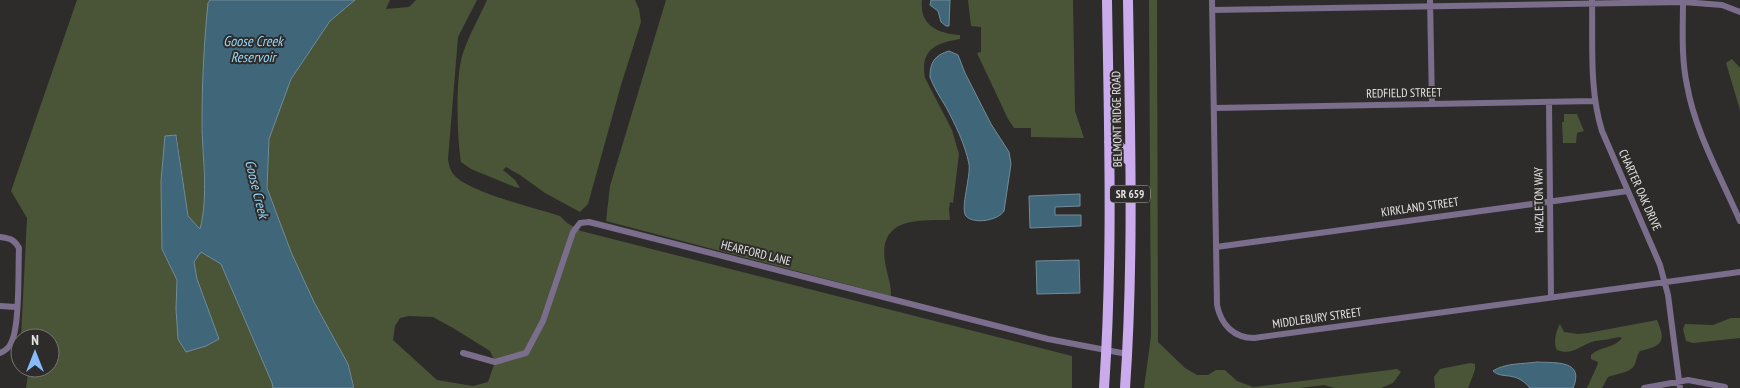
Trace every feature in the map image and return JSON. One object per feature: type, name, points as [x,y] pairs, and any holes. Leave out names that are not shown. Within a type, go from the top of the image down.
[{"type":"main road","name":"BELMONT RIDGE ROAD","points":[[1104,388],[1107,351],[1110,219],[1107,0]]},
{"type":"main road","name":"BELMONT RIDGE ROAD","points":[[1125,388],[1128,354],[1130,261],[1128,0]]},
{"type":"main road","points":[[1109,142],[1117,144],[1125,150],[1130,168]]},
{"type":"street","name":"MIDDLEBURY STREET","points":[[1212,0],[1216,247],[1219,313],[1228,329],[1245,337],[1254,338],[1740,272]]},
{"type":"street","points":[[1212,10],[1337,4],[1683,1],[1716,4],[1740,12]]},
{"type":"street","points":[[1683,1],[1684,66],[1690,99],[1700,130],[1740,221]]},
{"type":"street","name":"CHARTER OAK DRIVE","points":[[1592,2],[1594,101],[1602,131],[1660,265],[1665,282],[1680,384]]},
{"type":"street","points":[[1430,3],[1432,103]]},
{"type":"street","name":"REDFIELD STREET","points":[[1214,108],[1594,101]]},
{"type":"street","name":"HAZLETON WAY","points":[[1549,102],[1551,297]]},
{"type":"street","name":"KIRKLAND STREET","points":[[1216,247],[1628,191]]},
{"type":"street","name":"HEARFORD LANE","points":[[463,352],[495,362],[526,352],[543,320],[572,232],[580,223],[589,222],[1032,335],[1128,354]]},
{"type":"street","points":[[0,237],[15,241],[19,248],[14,338],[10,345],[0,353]]},
{"type":"street","points":[[0,306],[16,307]]},
{"type":"street","points":[[1644,388],[1698,381],[1725,387]]},
{"type":"green space","points":[[77,0],[210,0],[208,3],[202,122],[205,212],[200,230],[188,216],[177,136],[165,136],[162,249],[177,280],[178,339],[186,352],[219,339],[197,279],[194,261],[201,252],[221,264],[273,388],[26,388],[27,378],[60,378],[60,328],[22,328],[27,218],[11,191]]},
{"type":"green space","points":[[355,0],[390,0],[386,9],[409,7],[416,0],[477,0],[458,37],[448,159],[449,166],[455,176],[475,188],[560,216],[567,223],[581,231],[1072,356],[1072,388],[355,388],[348,364],[314,302],[291,252],[267,188],[269,139],[291,79],[330,21]],"holes":[[[409,316],[433,317],[490,351],[495,362],[488,382],[473,386],[437,380],[393,340],[395,326],[400,318]]]},
{"type":"green space","points":[[487,0],[635,0],[639,9],[641,22],[621,85],[588,204],[580,212],[545,193],[506,167],[503,170],[515,180],[520,188],[471,169],[461,162],[458,107],[460,63],[468,40]]},
{"type":"green space","points":[[666,0],[922,0],[922,9],[927,22],[944,33],[960,35],[960,39],[943,43],[931,49],[927,54],[924,68],[925,78],[952,130],[959,154],[953,203],[950,202],[949,209],[950,220],[914,221],[894,229],[888,236],[885,247],[885,262],[891,296],[606,221],[610,186]]},
{"type":"green space","points":[[968,0],[1073,0],[1075,111],[1084,138],[1031,137],[1031,128],[1014,128],[977,53],[981,52],[981,27],[971,26]]},
{"type":"green space","points":[[1149,0],[1157,0],[1158,342],[1185,368],[1197,375],[1208,375],[1216,370],[1225,370],[1237,381],[1253,387],[1397,369],[1401,372],[1393,383],[1381,388],[1335,388],[1324,385],[1299,388],[1144,388],[1151,336]]},
{"type":"green space","points":[[1732,59],[1740,68],[1740,110],[1726,63]]},
{"type":"green space","points":[[1564,114],[1577,114],[1584,131],[1577,133],[1576,143],[1563,143],[1562,122],[1564,122]]},
{"type":"green space","points":[[1731,318],[1740,318],[1740,338],[1693,343],[1686,341],[1683,329],[1685,324],[1713,325]]},
{"type":"green space","points":[[1657,320],[1662,334],[1660,342],[1653,347],[1640,351],[1632,368],[1626,372],[1608,377],[1602,388],[1587,388],[1598,362],[1591,359],[1591,355],[1615,344],[1622,338],[1595,341],[1568,352],[1557,350],[1555,344],[1560,324],[1564,332],[1578,334]]},
{"type":"green space","points":[[1470,363],[1475,364],[1475,370],[1468,388],[1435,388],[1434,377],[1440,369]]},
{"type":"water","name":"Goose Creek Reservoir","points":[[210,0],[355,0],[330,21],[291,79],[269,139],[267,188],[291,252],[314,302],[348,364],[354,388],[273,388],[221,264],[201,252],[194,262],[197,279],[219,339],[206,346],[186,352],[178,339],[177,280],[162,249],[161,181],[165,136],[176,135],[188,216],[200,229],[205,189],[202,122],[204,47],[208,3]]},
{"type":"water","points":[[931,0],[950,0],[949,26],[941,22],[938,11],[930,5]]},
{"type":"water","points":[[949,51],[958,55],[991,124],[1009,152],[1011,164],[1004,211],[992,219],[980,221],[970,219],[964,212],[969,164],[956,127],[930,77],[934,60]]},
{"type":"water","points":[[1080,194],[1080,206],[1055,207],[1055,215],[1081,215],[1081,226],[1030,228],[1029,196]]},
{"type":"water","points":[[1079,260],[1080,293],[1037,294],[1036,261]]},
{"type":"water","points":[[1537,362],[1560,363],[1572,368],[1576,379],[1573,388],[1530,388],[1519,379],[1497,374],[1493,371],[1508,365]]},
{"type":"water label","name":"Goose Creek","points":[[257,189]]}]
